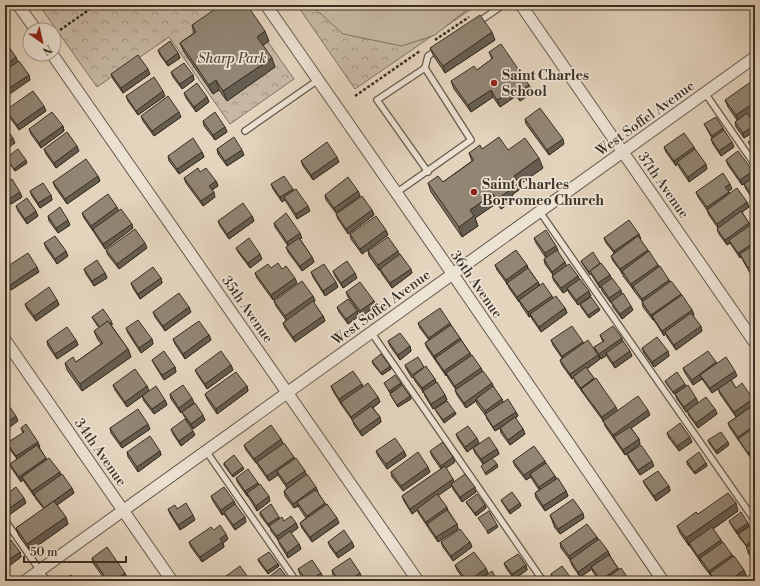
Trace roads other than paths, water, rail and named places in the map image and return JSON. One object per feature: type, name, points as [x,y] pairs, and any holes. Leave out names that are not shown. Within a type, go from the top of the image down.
[{"type":"street","points":[[18,5],[30,22]]},
{"type":"street","name":"36th Avenue","points":[[266,5],[453,274],[663,581]]},
{"type":"street","name":"37th Avenue","points":[[521,5],[755,343]]},
{"type":"street","name":"West Soffel Avenue","points":[[25,581],[755,57]]},
{"type":"street","name":"35th Avenue","points":[[58,62],[418,581]]},
{"type":"street","name":"34th Avenue","points":[[5,340],[172,581]]},
{"type":"lane","points":[[470,27],[502,5]]},
{"type":"lane","points":[[428,172],[377,100],[424,68],[428,56],[446,44]]},
{"type":"lane","points":[[396,194],[471,140],[424,68]]},
{"type":"lane","points":[[245,131],[318,80]]},
{"type":"lane","points":[[705,93],[755,165]]},
{"type":"lane","points":[[540,212],[755,521]]},
{"type":"lane","points":[[371,332],[543,581]]},
{"type":"lane","points":[[206,451],[296,581]]},
{"type":"lane","points":[[5,520],[47,581]]},
{"type":"place","name":"Saint Charles School","points":[[494,83]]},
{"type":"place","name":"Saint Charles Borromeo Church","points":[[474,192]]},
{"type":"park label","name":"Sharp Park","points":[[232,58]]}]
